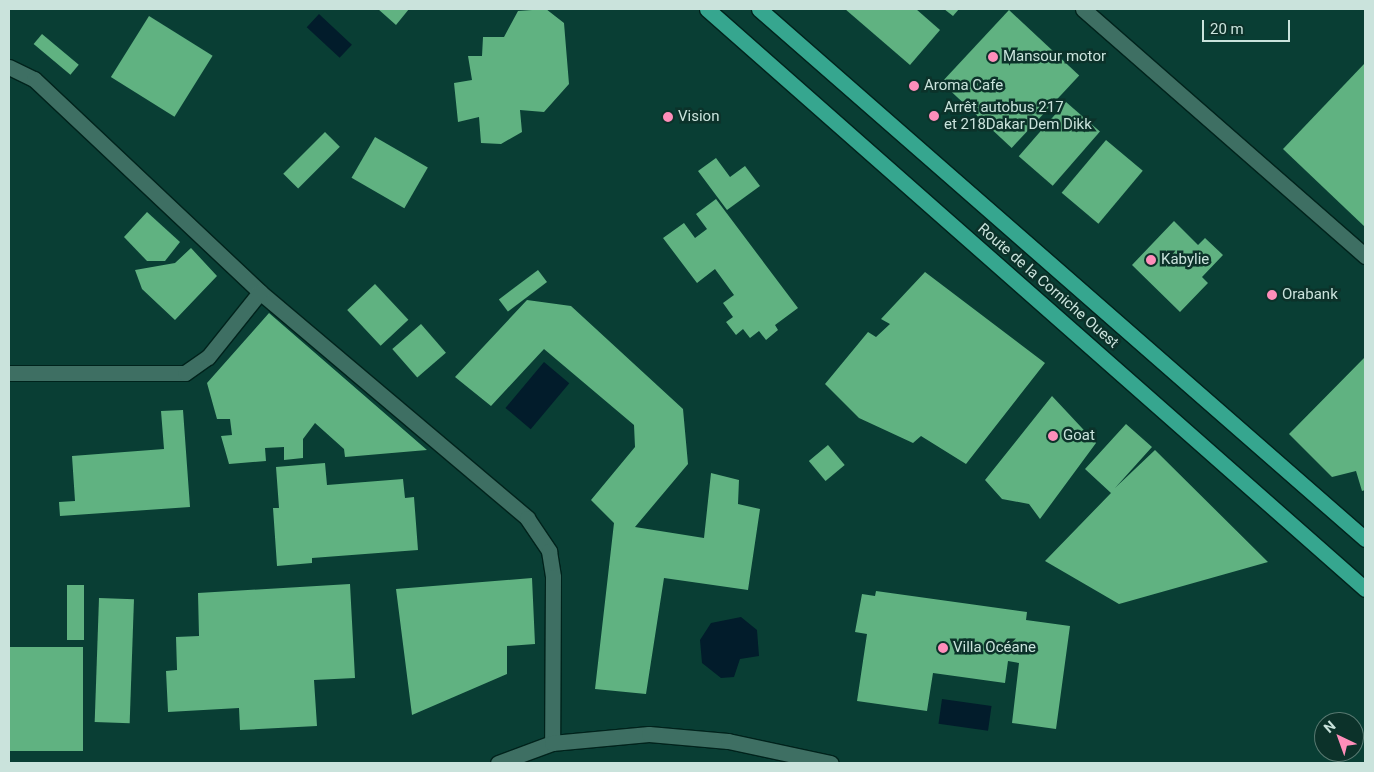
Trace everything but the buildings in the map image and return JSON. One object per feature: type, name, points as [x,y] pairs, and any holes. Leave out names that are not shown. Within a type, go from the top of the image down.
[{"type":"highway","name":"Route de la Corniche Ouest","points":[[707,9],[1365,589]]},
{"type":"highway","name":"Route de la Corniche Ouest","points":[[759,9],[1365,539]]},
{"type":"street","points":[[1083,9],[1365,256]]},
{"type":"street","points":[[9,67],[34,79],[260,292],[527,518],[539,533],[549,551],[553,577],[552,743]]},
{"type":"street","points":[[9,373],[185,373],[208,357],[260,292]]},
{"type":"street","points":[[498,763],[552,743],[649,734],[728,741],[830,763]]},
{"type":"water","points":[[319,14],[352,45],[340,58],[307,27]]},
{"type":"water","points":[[544,362],[569,383],[531,429],[505,408]]},
{"type":"water","points":[[741,617],[757,630],[759,656],[740,659],[734,677],[721,678],[702,663],[700,640],[711,623]]},
{"type":"water","points":[[942,699],[992,706],[988,731],[939,724]]},
{"type":"place","name":"Mansour motor","points":[[993,57]]},
{"type":"place","name":"Aroma Cafe","points":[[914,86]]},
{"type":"place","name":"Arrêt autobus 217 et 218Dakar Dem Dikk","points":[[934,116]]},
{"type":"place","name":"Vision","points":[[668,117]]},
{"type":"place","name":"Kabylie","points":[[1151,260]]},
{"type":"place","name":"Orabank","points":[[1272,295]]},
{"type":"place","name":"Goat","points":[[1053,436]]},
{"type":"place","name":"Villa Océane","points":[[943,648]]}]
